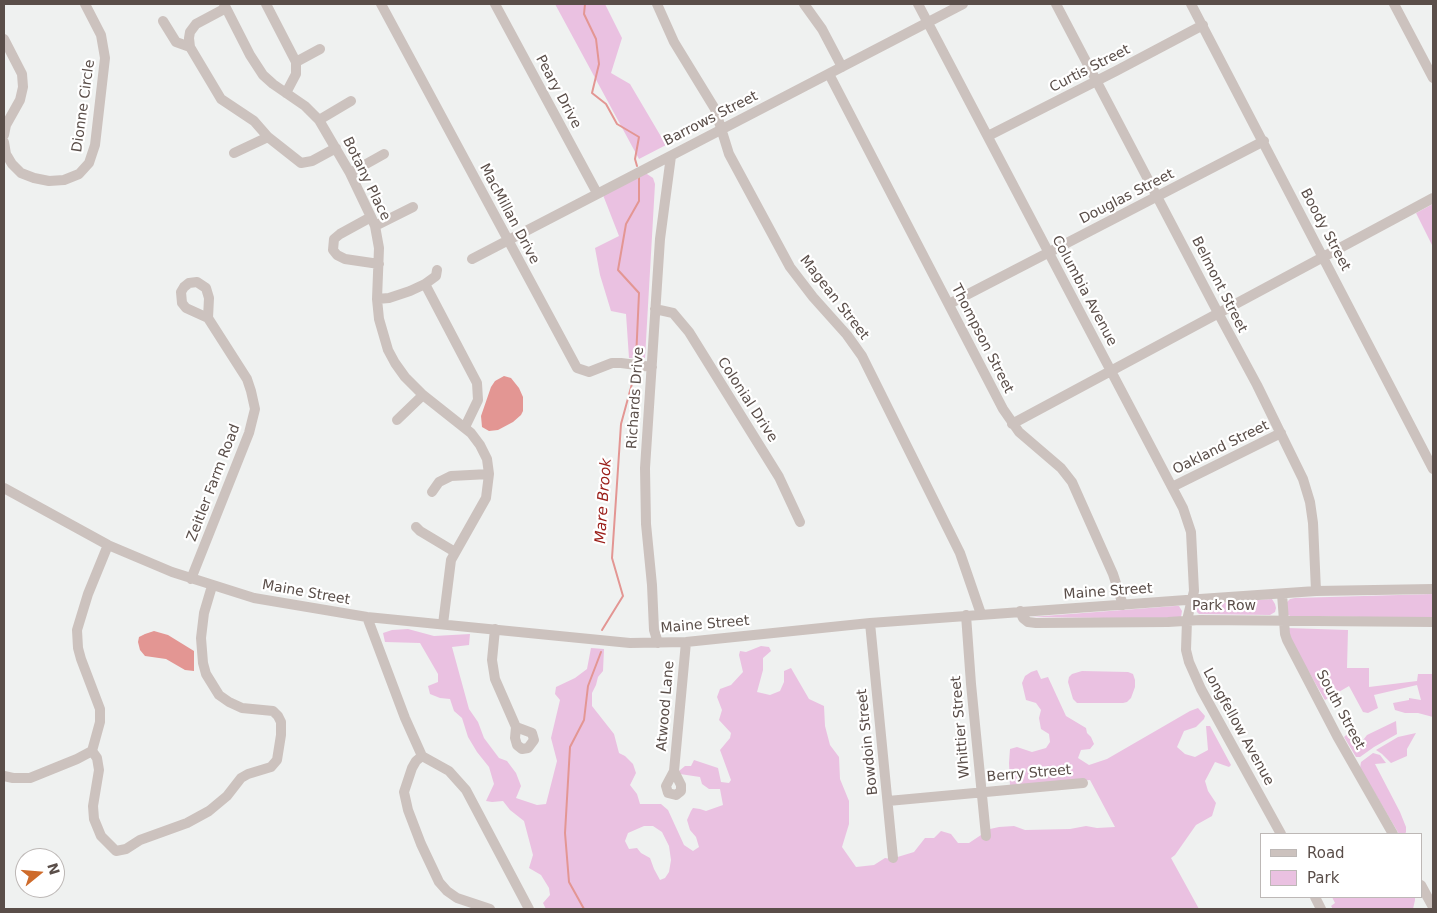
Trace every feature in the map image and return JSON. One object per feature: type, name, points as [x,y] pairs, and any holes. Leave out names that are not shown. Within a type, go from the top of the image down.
[{"type":"street","name":"Dionne Circle","points":[[4,142],[6,154],[12,164],[21,173],[34,178],[49,181],[64,180],[79,174],[89,163],[95,145],[105,52],[98,29],[85,4]]},
{"type":"street","name":"MacMillan Drive","points":[[381,4],[577,368],[589,372],[612,363],[621,362],[652,367]]},
{"type":"street","name":"Peary Drive","points":[[495,4],[597,193]]},
{"type":"street","name":"Magean Street","points":[[657,4],[674,42],[715,109],[729,154],[790,267],[813,297],[851,340],[864,361],[960,553],[981,614]]},
{"type":"street","points":[[804,4],[822,30],[842,67]]},
{"type":"street","name":"Columbia Avenue","points":[[918,4],[1183,508],[1191,532],[1194,591],[1192,599]]},
{"type":"street","name":"Barrows Street","points":[[472,258],[963,4]]},
{"type":"street","name":"Belmont Street","points":[[1056,4],[1257,385],[1303,478],[1310,502],[1316,591]]},
{"type":"street","name":"Boody Street","points":[[1192,4],[1433,469]]},
{"type":"street","points":[[1394,4],[1433,78]]},
{"type":"street","points":[[270,5],[296,62],[296,74],[286,93]]},
{"type":"street","points":[[225,6],[196,24],[190,32],[189,38],[190,46],[220,99],[254,121],[268,137],[301,163],[312,162],[336,148]]},
{"type":"street","name":"Botany Place","points":[[225,6],[250,55],[263,75],[305,106],[320,120],[350,173],[373,221],[379,264],[377,299],[379,320],[388,350],[405,377],[423,395],[465,426],[476,439],[484,453],[489,474],[486,498],[455,552],[449,568],[443,624]]},
{"type":"street","points":[[163,21],[176,42],[190,46]]},
{"type":"street","name":"Curtis Street","points":[[988,136],[1203,25]]},
{"type":"street","points":[[4,39],[22,74],[23,87],[20,100],[6,125],[4,135]]},
{"type":"street","points":[[296,62],[320,49]]},
{"type":"street","name":"Thompson Street","points":[[829,74],[1003,409],[1012,424],[1061,468],[1072,482],[1113,574],[1123,605]]},
{"type":"street","points":[[320,120],[351,101]]},
{"type":"street","points":[[234,152],[268,137]]},
{"type":"street","name":"Douglas Street","points":[[949,304],[1264,141]]},
{"type":"street","points":[[350,173],[384,154]]},
{"type":"street","name":"Richards Drive","points":[[658,643],[654,630],[644,487],[664,203],[671,156]]},
{"type":"street","points":[[1012,424],[1219,315],[1433,198]]},
{"type":"street","points":[[379,264],[345,259],[337,255],[333,250],[334,239],[340,234],[413,207]]},
{"type":"street","points":[[377,299],[403,293],[425,284],[436,276],[437,270]]},
{"type":"street","points":[[425,284],[477,383],[478,400],[465,426]]},
{"type":"street","name":"Colonial Drive","points":[[656,309],[672,314],[689,332],[779,477],[800,522]]},
{"type":"street","name":"Zeitler Farm Road","points":[[191,579],[249,433],[255,409],[252,391],[247,380],[208,318]]},
{"type":"street","points":[[397,420],[423,395]]},
{"type":"street","name":"Oakland Street","points":[[1172,487],[1281,433]]},
{"type":"street","points":[[432,492],[439,482],[450,476],[489,474]]},
{"type":"street","name":"Maine Street","points":[[4,488],[108,545],[191,579],[254,598],[367,617],[630,643],[686,642],[870,622],[1192,599],[1316,591],[1433,589]]},
{"type":"street","points":[[416,526],[420,531],[455,552]]},
{"type":"street","points":[[4,776],[30,778],[78,759],[92,751],[100,722],[100,708],[81,660],[77,630],[88,594],[108,545]]},
{"type":"street","points":[[92,751],[97,758],[99,770],[93,806],[94,819],[101,836],[116,850],[126,849],[155,833],[187,822],[209,811],[227,796],[241,778],[271,767],[277,760],[282,735],[281,722],[278,716],[273,711],[242,708],[229,702],[219,694],[206,674],[202,657],[201,638],[204,614],[212,586]]},
{"type":"street","name":"South Street","points":[[1282,594],[1283,620],[1287,640],[1337,736],[1392,833]]},
{"type":"street","name":"Longfellow Avenue","points":[[1192,599],[1187,620],[1186,650],[1193,673],[1280,833]]},
{"type":"street","name":"Park Row","points":[[1020,611],[1023,618],[1028,622],[1036,623],[1168,622],[1187,620],[1433,622]]},
{"type":"street","name":"Whittier Street","points":[[966,615],[970,684],[986,836]]},
{"type":"street","points":[[367,617],[405,718],[422,756],[449,771],[466,790],[530,909]]},
{"type":"street","name":"Bowdoin Street","points":[[870,622],[893,858]]},
{"type":"street","points":[[495,629],[492,660],[494,678],[516,727]]},
{"type":"street","name":"Atwood Lane","points":[[674,772],[686,642]]},
{"type":"street","points":[[422,756],[416,761],[407,780],[405,798],[425,853],[439,882],[447,891],[457,898],[490,909]]},
{"type":"street","name":"Berry Street","points":[[888,802],[1084,783]]},
{"type":"street","points":[[1422,887],[1433,907]]},
{"type":"green space","points":[[555,4],[605,4],[622,38],[611,73],[630,84],[666,145],[639,159]]},
{"type":"green space","points":[[645,174],[653,178],[655,184],[645,358],[629,358],[626,314],[611,311],[600,275],[595,248],[619,236],[603,195]]},
{"type":"green space","points":[[1433,204],[1433,247],[1416,213]]},
{"type":"green space","points":[[1433,594],[1433,618],[1290,616],[1287,614],[1287,602],[1295,598]]},
{"type":"green space","points":[[1272,599],[1276,608],[1275,612],[1270,615],[1199,614],[1195,610],[1197,605],[1200,604]]},
{"type":"green space","points":[[1179,606],[1182,611],[1181,617],[1177,619],[1031,617]]},
{"type":"green space","points":[[1287,628],[1348,630],[1347,668],[1369,668],[1369,687],[1417,681],[1418,674],[1433,674],[1433,717],[1395,710],[1393,703],[1409,700],[1409,698],[1421,700],[1417,685],[1374,695],[1378,708],[1368,713],[1363,712],[1349,686],[1325,700],[1292,643]]},
{"type":"green space","points":[[408,629],[434,636],[470,634],[469,645],[452,647],[469,709],[478,722],[484,738],[499,758],[507,761],[516,773],[521,786],[516,798],[537,805],[546,804],[557,761],[551,738],[560,700],[555,694],[556,687],[575,678],[587,669],[591,648],[604,649],[603,671],[598,677],[592,693],[592,706],[614,734],[619,753],[633,764],[636,773],[630,785],[637,794],[640,804],[661,804],[668,810],[684,845],[693,851],[699,847],[687,820],[691,811],[693,808],[706,811],[723,805],[720,789],[709,789],[702,784],[700,777],[680,774],[679,771],[685,766],[691,766],[694,760],[718,768],[721,782],[729,783],[731,780],[720,750],[730,738],[731,733],[719,720],[722,710],[717,697],[720,689],[731,685],[743,672],[739,655],[740,651],[746,652],[761,646],[769,647],[771,651],[763,658],[763,670],[757,692],[770,695],[780,691],[784,682],[784,671],[791,668],[809,699],[824,706],[825,726],[830,745],[839,757],[840,779],[849,801],[849,824],[842,847],[856,867],[874,865],[885,858],[891,859],[914,852],[925,838],[934,838],[941,831],[951,834],[958,843],[969,843],[990,829],[999,827],[1014,826],[1025,830],[1070,829],[1086,826],[1097,828],[1115,827],[1090,780],[1010,786],[1010,749],[1017,747],[1032,752],[1046,748],[1050,742],[1049,734],[1041,729],[1039,718],[1041,710],[1036,703],[1026,700],[1022,683],[1025,676],[1031,672],[1037,670],[1041,679],[1048,677],[1066,716],[1086,728],[1094,744],[1090,749],[1081,750],[1078,758],[1089,765],[1107,759],[1198,708],[1205,716],[1204,719],[1196,727],[1184,731],[1177,747],[1185,754],[1195,757],[1208,750],[1206,726],[1210,726],[1231,765],[1229,767],[1215,762],[1205,781],[1208,791],[1216,803],[1212,816],[1196,825],[1171,858],[1199,909],[546,909],[543,903],[550,895],[549,888],[541,875],[529,868],[533,855],[524,821],[510,810],[503,801],[486,801],[494,784],[489,767],[468,737],[462,718],[454,711],[450,699],[430,694],[428,686],[438,682],[438,674],[420,643],[385,642],[383,633],[392,630]],"holes":[[[644,826],[653,826],[662,832],[669,846],[671,860],[669,872],[665,878],[660,880],[650,858],[641,853],[637,848],[629,849],[625,841],[628,833]]]},
{"type":"green space","points":[[1082,671],[1128,672],[1133,674],[1135,687],[1131,698],[1123,703],[1077,703],[1073,699],[1068,682],[1072,674]]},
{"type":"green space","points":[[1396,721],[1397,734],[1360,757],[1356,757],[1344,737],[1352,730],[1360,744],[1367,735]]},
{"type":"green space","points":[[1416,733],[1407,749],[1407,756],[1391,763],[1376,750],[1398,737]]},
{"type":"green space","points":[[1373,753],[1380,755],[1386,763],[1375,764],[1400,812],[1406,827],[1406,833],[1398,833],[1360,768],[1361,762]]},
{"type":"green space","points":[[1332,898],[1415,898],[1413,909],[1333,909],[1331,906],[1335,903]]},
{"type":"shaded area","points":[[504,376],[511,378],[519,388],[523,397],[523,411],[513,422],[498,430],[489,431],[482,427],[481,416],[491,387],[495,381]]},
{"type":"shaded area","points":[[154,631],[168,635],[194,651],[194,671],[185,670],[166,659],[145,656],[140,650],[139,637]]},
{"type":"waterway","name":"Mare Brook","points":[[585,4],[584,14],[596,39],[599,64],[592,93],[606,104],[617,124],[639,137],[635,159],[637,166]]},
{"type":"waterway","name":"Mare Brook","points":[[636,359],[639,293],[618,270],[626,224],[639,201],[639,177]]},
{"type":"waterway","name":"Mare Brook","points":[[602,630],[623,596],[612,558],[621,424],[636,369]]},
{"type":"waterway","name":"Mare Brook","points":[[584,909],[569,882],[565,833],[570,747],[584,720],[588,686],[601,652]]}]
